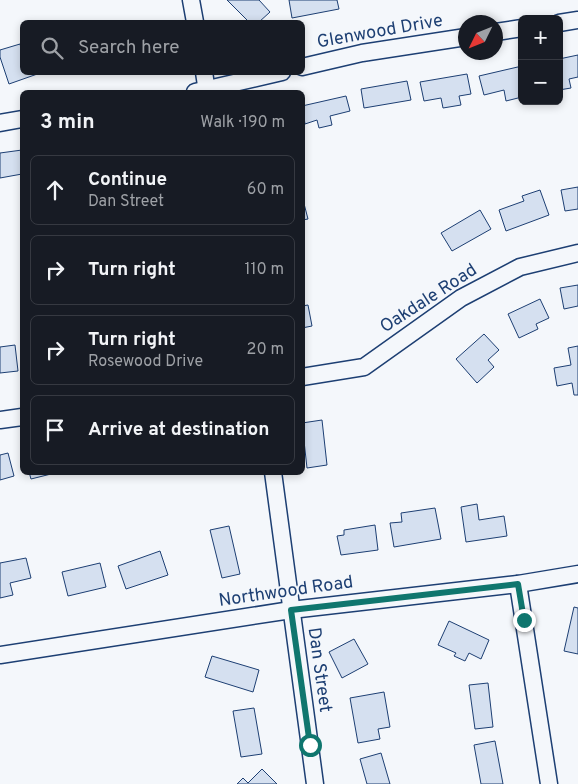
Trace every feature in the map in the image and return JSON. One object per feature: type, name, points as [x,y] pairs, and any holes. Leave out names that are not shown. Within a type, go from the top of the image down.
[{"type":"street","points":[[191,0],[195,20]]},
{"type":"street","points":[[563,22],[578,20]]},
{"type":"street","points":[[503,31],[518,29]]},
{"type":"street","name":"Glenwood Drive","points":[[305,66],[362,53],[458,38]]},
{"type":"street","points":[[203,90],[204,75]]},
{"type":"street","points":[[211,90],[270,75]]},
{"type":"street","points":[[0,123],[20,119]]},
{"type":"street","name":"Oakdale Road","points":[[305,377],[364,367],[470,293],[520,267],[578,253]]},
{"type":"street","points":[[0,420],[20,417]]},
{"type":"street","name":"Dan Street","points":[[273,475],[315,784]]},
{"type":"street","name":"Northwood Road","points":[[0,655],[291,610],[518,584],[578,574]]},
{"type":"street","points":[[518,584],[549,784]]},
{"type":"building","points":[[227,0],[259,0],[270,12],[261,20],[247,20]]},
{"type":"building","points":[[289,0],[337,0],[339,9],[292,18]]},
{"type":"building","points":[[20,44],[20,75],[34,75],[9,84],[0,57],[0,50]]},
{"type":"building","points":[[578,55],[578,77],[569,79],[571,88],[563,89],[563,60],[563,58]]},
{"type":"building","points":[[518,67],[518,98],[506,101],[504,90],[484,95],[479,76]]},
{"type":"building","points":[[467,74],[471,94],[459,96],[461,105],[443,108],[441,98],[424,101],[420,82]]},
{"type":"building","points":[[407,81],[411,100],[364,108],[361,89]]},
{"type":"building","points":[[346,96],[350,111],[330,116],[332,125],[319,128],[317,120],[305,124],[305,105]]},
{"type":"building","points":[[20,150],[20,174],[0,178],[0,153]]},
{"type":"building","points":[[578,187],[578,209],[565,211],[561,190]]},
{"type":"building","points":[[540,190],[549,215],[506,231],[499,210],[524,201],[522,196]]},
{"type":"building","points":[[305,208],[308,219],[305,220]]},
{"type":"building","points":[[480,210],[491,229],[452,251],[441,233]]},
{"type":"building","points":[[578,285],[578,306],[564,309],[560,288]]},
{"type":"building","points":[[540,299],[549,318],[536,324],[538,329],[519,338],[508,314]]},
{"type":"building","points":[[308,305],[312,326],[305,327],[305,306]]},
{"type":"building","points":[[484,334],[499,350],[488,360],[494,367],[477,383],[456,359]]},
{"type":"building","points":[[15,345],[18,371],[0,373],[0,347]]},
{"type":"building","points":[[578,346],[578,395],[574,395],[572,383],[557,386],[554,368],[571,365],[568,348]]},
{"type":"building","points":[[322,420],[327,465],[307,468],[305,423]]},
{"type":"building","points":[[8,453],[14,476],[0,480],[0,455]]},
{"type":"building","points":[[30,475],[47,475],[31,479]]},
{"type":"building","points":[[477,504],[479,520],[504,516],[507,536],[466,542],[461,507]]},
{"type":"building","points":[[435,508],[441,539],[394,547],[390,523],[402,522],[401,513]]},
{"type":"building","points":[[375,525],[378,550],[341,555],[337,536],[344,535],[344,530]]},
{"type":"building","points":[[229,526],[240,574],[222,578],[210,530]]},
{"type":"building","points":[[160,551],[168,575],[126,589],[118,566]]},
{"type":"building","points":[[26,558],[31,578],[10,583],[13,595],[0,598],[0,563]]},
{"type":"building","points":[[100,563],[106,587],[68,596],[62,572]]},
{"type":"building","points":[[574,607],[578,608],[578,654],[564,651]]},
{"type":"building","points":[[449,621],[489,640],[481,659],[469,653],[465,661],[454,656],[456,653],[438,645]]},
{"type":"building","points":[[354,639],[368,664],[342,678],[329,652]]},
{"type":"building","points":[[212,656],[259,670],[253,692],[205,677]]},
{"type":"building","points":[[488,683],[493,727],[475,729],[469,685]]},
{"type":"building","points":[[384,692],[390,727],[378,729],[380,739],[358,743],[350,698]]},
{"type":"building","points":[[254,708],[262,754],[241,757],[233,711]]},
{"type":"building","points":[[495,741],[503,784],[481,784],[474,745]]},
{"type":"building","points":[[381,753],[390,784],[367,784],[360,759]]},
{"type":"building","points":[[262,769],[277,784],[237,784],[243,778],[248,783]]},
{"type":"route","points":[[310,745],[291,610],[518,584],[524,620]]}]
